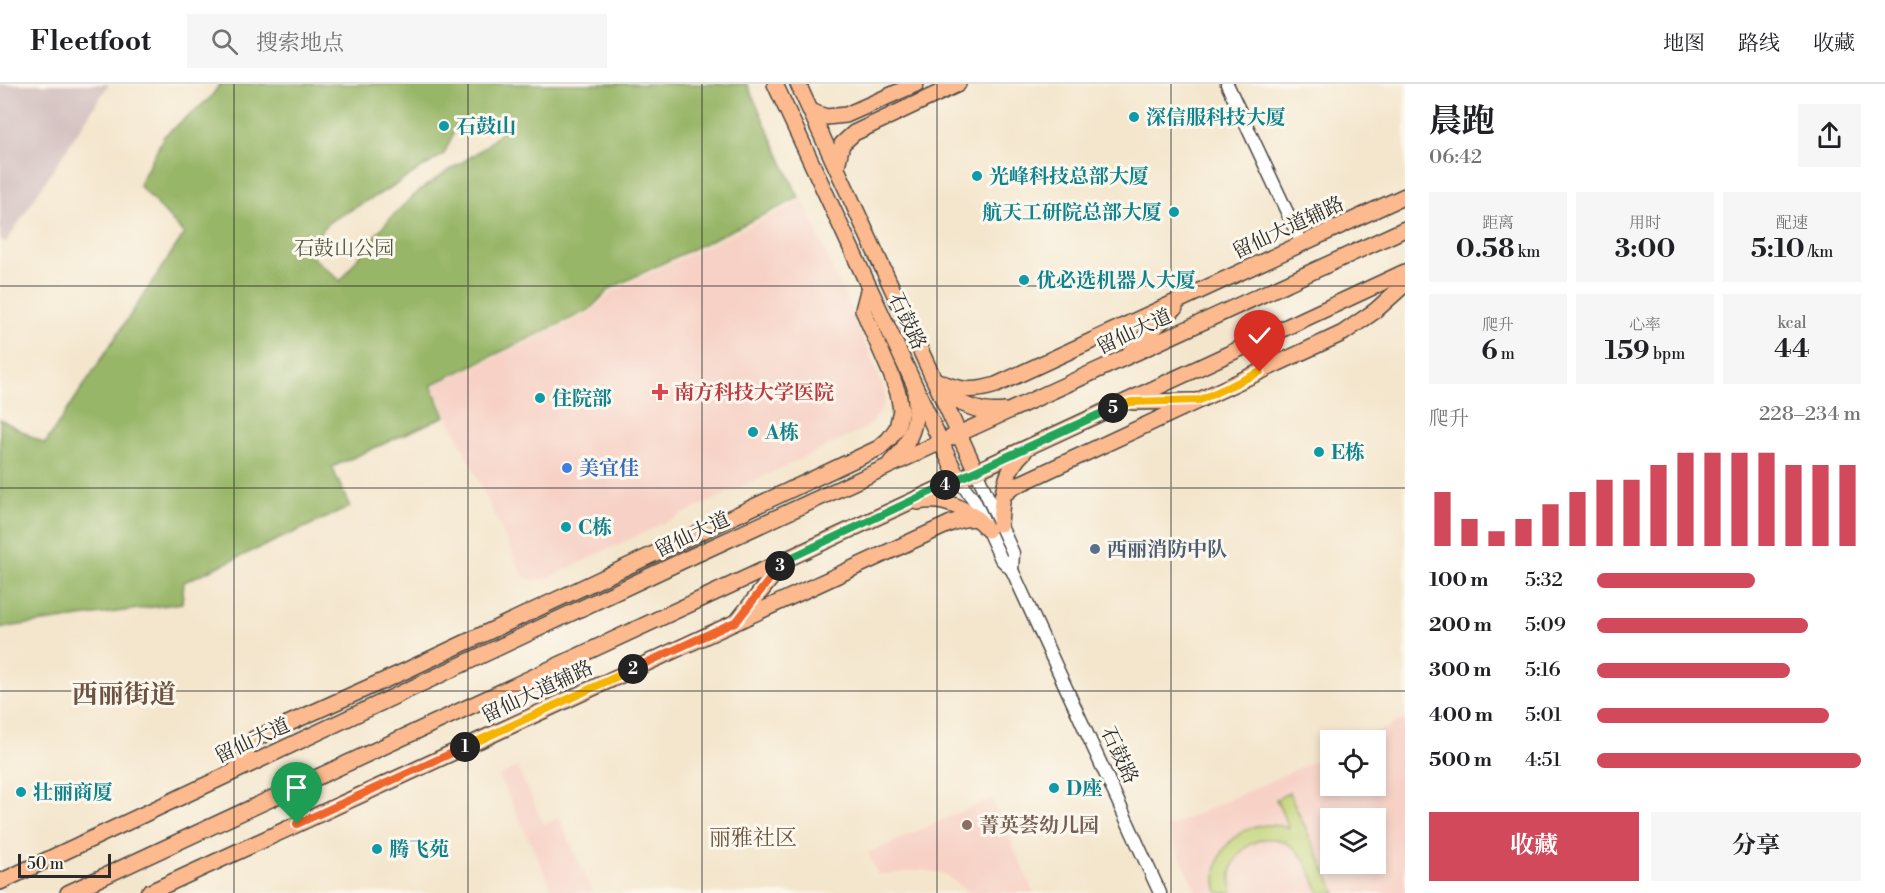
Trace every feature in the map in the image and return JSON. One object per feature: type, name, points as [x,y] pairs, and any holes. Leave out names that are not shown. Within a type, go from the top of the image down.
[{"type":"main road","name":"石鼓路","points":[[775,84],[958,479]]},
{"type":"main road","name":"石鼓路","points":[[798,84],[976,471]]},
{"type":"main road","points":[[811,111],[826,117],[846,115],[916,84]]},
{"type":"main road","points":[[837,166],[842,144],[854,133],[958,84]]},
{"type":"main road","name":"留仙大道辅路","points":[[1189,296],[1405,196]]},
{"type":"main road","name":"留仙大道","points":[[0,882],[808,503],[1405,229]]},
{"type":"main road","points":[[68,893],[1405,272]]},
{"type":"main road","points":[[1002,496],[1013,487],[1342,333],[1375,311],[1405,284]]},
{"type":"main road","points":[[235,771],[254,739],[416,666],[879,448],[889,440],[897,428],[901,410],[898,393],[863,310],[869,286]]},
{"type":"main road","points":[[935,380],[951,387],[981,390],[1189,296]]},
{"type":"main road","points":[[1107,366],[1129,353],[1167,314],[1189,296]]},
{"type":"main road","points":[[880,470],[899,454],[911,434],[916,411],[912,380]]},
{"type":"main road","points":[[935,380],[950,396],[973,408],[994,412],[1021,406]]},
{"type":"main road","points":[[1118,405],[1138,402],[1190,401],[1204,398]]},
{"type":"main road","points":[[903,505],[924,500],[939,501],[967,511],[994,527],[1006,478],[1014,462],[1033,445]]},
{"type":"main road","points":[[748,510],[808,503]]},
{"type":"main road","name":"留仙大道辅路","points":[[148,893],[951,523],[977,518]]},
{"type":"main road","points":[[737,621],[786,560]]},
{"type":"street","points":[[1227,84],[1302,244]]},
{"type":"street","name":"石鼓路","points":[[976,471],[994,527],[1001,559],[1012,570],[1160,893]]},
{"type":"street","name":"石鼓路","points":[[958,479],[994,527]]},
{"type":"shaded area","points":[[0,84],[109,84],[6,242],[0,240]]},
{"type":"shaded area","name":"南方科技大学医院","points":[[803,200],[882,383],[885,398],[879,414],[868,427],[543,580],[533,580],[523,576],[434,386],[591,312],[613,291]]},
{"type":"shaded area","points":[[1405,719],[1405,893],[1197,893],[1167,828],[1320,759],[1320,796],[1386,796],[1386,730],[1382,730]]},
{"type":"shaded area","points":[[517,767],[544,824],[559,818],[593,893],[554,893],[499,776]]},
{"type":"shaded area","name":"菁英荟幼儿园","points":[[992,798],[1034,893],[971,893],[942,873],[921,870],[878,875],[868,853]]},
{"type":"green space","name":"石鼓山公园","points":[[220,84],[747,84],[799,198],[611,288],[589,310],[431,385],[445,416],[332,467],[350,507],[184,582],[182,603],[0,628],[0,419],[45,444],[184,234],[139,185],[164,136],[210,98]],"holes":[[[459,121],[500,122],[503,130],[494,140],[427,185],[396,213],[341,281],[304,250],[329,222],[444,154]]]},
{"type":"green space","points":[[1289,793],[1320,859],[1320,874],[1327,874],[1336,893],[1319,893],[1299,852],[1282,841],[1270,839],[1247,846],[1238,855],[1231,879],[1233,893],[1218,893],[1216,877],[1218,862],[1224,849],[1233,839],[1258,826],[1273,825],[1289,828],[1276,799]]},
{"type":"place","name":"深信服科技大厦","points":[[1134,117]]},
{"type":"place","name":"石鼓山","points":[[444,126]]},
{"type":"place","name":"光峰科技总部大厦","points":[[977,176]]},
{"type":"place","name":"航天工研院总部大厦","points":[[1174,212]]},
{"type":"place","name":"优必选机器人大厦","points":[[1024,280]]},
{"type":"place","name":"南方科技大学医院","points":[[660,392]]},
{"type":"place","name":"住院部","points":[[540,398]]},
{"type":"place","name":"A栋","points":[[753,432]]},
{"type":"place","name":"E栋","points":[[1319,452]]},
{"type":"place","name":"美宜佳","points":[[567,468]]},
{"type":"place","name":"C栋","points":[[566,527]]},
{"type":"place","name":"西丽消防中队","points":[[1095,549]]},
{"type":"place","name":"D座","points":[[1054,788]]},
{"type":"place","name":"壮丽商厦","points":[[21,792]]},
{"type":"place","name":"菁英荟幼儿园","points":[[967,825]]},
{"type":"place","name":"腾飞苑","points":[[377,849]]},
{"type":"district","name":"西丽街道","points":[[124,694]]},
{"type":"district","name":"丽雅社区","points":[[753,837]]},
{"type":"route","points":[[297,824],[737,621],[786,560],[1118,405],[1131,402],[1200,400],[1260,372]]}]
